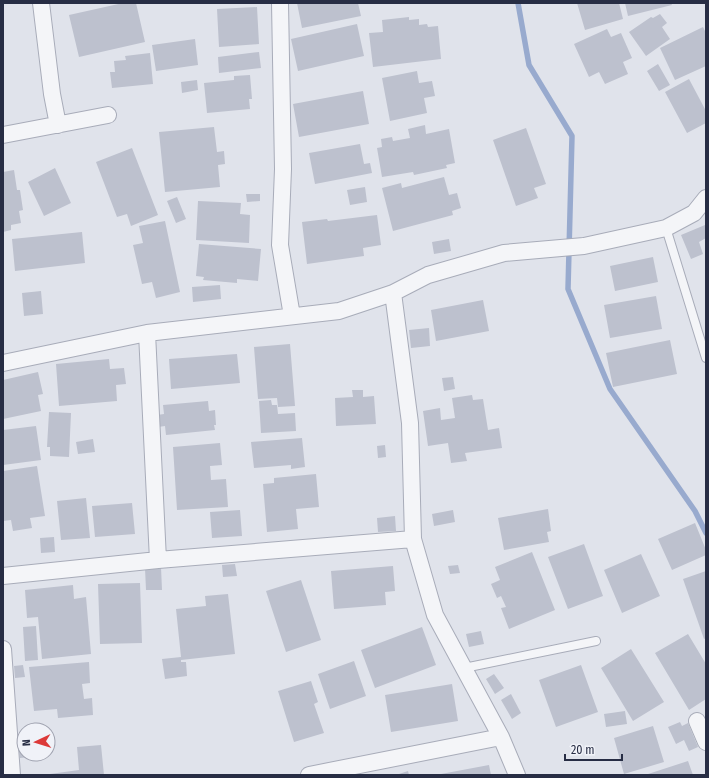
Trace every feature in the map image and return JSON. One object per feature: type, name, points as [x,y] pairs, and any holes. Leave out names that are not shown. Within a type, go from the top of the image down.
[{"type":"street","points":[[41,3],[52,94],[58,125]]},
{"type":"street","points":[[280,3],[283,169],[280,245],[292,316]]},
{"type":"street","points":[[3,135],[108,115]]},
{"type":"street","points":[[3,362],[147,333],[339,311],[393,293],[428,276],[504,253],[584,246],[666,228],[694,213],[706,198]]},
{"type":"street","points":[[393,293],[410,423],[413,539],[435,615],[501,737],[517,775]]},
{"type":"street","points":[[147,333],[158,560]]},
{"type":"street","points":[[3,576],[158,560],[413,539]]},
{"type":"street","points":[[3,649],[12,775]]},
{"type":"street","points":[[697,721],[706,742]]},
{"type":"street","points":[[311,775],[501,737]]},
{"type":"lane","points":[[666,228],[706,358]]},
{"type":"lane","points":[[464,668],[596,641]]},
{"type":"building","points":[[123,3],[136,3],[145,42],[79,57],[69,15]]},
{"type":"building","points":[[297,3],[358,3],[361,16],[302,28]]},
{"type":"building","points":[[577,3],[619,3],[623,19],[585,30]]},
{"type":"building","points":[[625,3],[671,3],[672,5],[628,16]]},
{"type":"building","points":[[257,7],[259,44],[219,47],[217,9]]},
{"type":"building","points":[[660,14],[667,23],[662,27],[670,39],[646,56],[629,32],[651,17],[653,18]]},
{"type":"building","points":[[409,17],[409,20],[419,19],[419,25],[427,24],[428,27],[438,26],[441,59],[373,67],[369,33],[383,32],[382,20]]},
{"type":"building","points":[[357,24],[364,56],[298,71],[291,39]]},
{"type":"building","points":[[703,27],[706,33],[706,66],[675,80],[660,48]]},
{"type":"building","points":[[607,29],[611,37],[621,33],[632,58],[623,62],[628,74],[605,84],[599,72],[589,77],[574,44]]},
{"type":"building","points":[[195,39],[198,65],[156,71],[152,45]]},
{"type":"building","points":[[259,52],[261,68],[219,73],[218,57]]},
{"type":"building","points":[[150,53],[153,84],[112,88],[110,72],[115,72],[114,61],[126,60],[125,56]]},
{"type":"building","points":[[658,64],[670,85],[659,91],[647,71]]},
{"type":"building","points":[[417,71],[419,83],[432,81],[435,96],[424,98],[427,113],[390,121],[382,78]]},
{"type":"building","points":[[250,75],[252,99],[249,99],[250,109],[207,113],[204,83],[234,80],[234,76]]},
{"type":"building","points":[[689,79],[706,111],[706,123],[687,133],[665,92]]},
{"type":"building","points":[[197,80],[198,90],[182,93],[181,82]]},
{"type":"building","points":[[363,91],[369,124],[299,137],[293,104]]},
{"type":"building","points":[[425,125],[426,134],[449,129],[455,163],[446,165],[447,168],[414,175],[413,172],[382,177],[377,148],[382,147],[381,139],[392,137],[393,141],[410,138],[408,129]]},
{"type":"building","points":[[214,127],[217,152],[224,151],[225,164],[218,165],[220,187],[165,192],[159,132]]},
{"type":"building","points":[[526,128],[546,184],[534,188],[538,198],[516,206],[493,140]]},
{"type":"building","points":[[360,144],[364,164],[370,163],[372,173],[315,184],[309,153]]},
{"type":"building","points":[[132,148],[158,215],[131,226],[127,214],[117,217],[96,162]]},
{"type":"building","points":[[55,168],[71,203],[44,216],[28,182]]},
{"type":"building","points":[[14,170],[17,190],[20,190],[23,210],[19,211],[21,223],[11,225],[11,230],[3,232],[3,172]]},
{"type":"building","points":[[444,177],[449,195],[457,193],[461,208],[452,211],[453,215],[393,231],[382,188],[401,183],[402,188]]},
{"type":"building","points":[[365,187],[367,202],[350,205],[347,190]]},
{"type":"building","points":[[246,194],[260,194],[260,201],[247,202]]},
{"type":"building","points":[[177,197],[186,219],[176,223],[167,201]]},
{"type":"building","points":[[198,201],[241,203],[240,214],[250,215],[249,243],[196,240]]},
{"type":"building","points":[[377,215],[381,245],[363,248],[364,256],[307,264],[302,222],[327,219],[328,221]]},
{"type":"building","points":[[165,221],[180,292],[156,298],[152,282],[142,284],[133,245],[143,243],[139,226]]},
{"type":"building","points":[[705,225],[706,238],[699,242],[703,254],[691,259],[681,235]]},
{"type":"building","points":[[82,232],[85,263],[15,271],[12,239]]},
{"type":"building","points":[[449,239],[451,251],[434,254],[432,242]]},
{"type":"building","points":[[199,244],[261,249],[258,281],[237,279],[237,283],[203,280],[204,277],[196,276]]},
{"type":"building","points":[[653,257],[658,282],[615,291],[610,266]]},
{"type":"building","points":[[220,285],[221,299],[193,302],[192,287]]},
{"type":"building","points":[[41,291],[43,314],[24,316],[22,293]]},
{"type":"building","points":[[656,296],[662,329],[610,338],[604,305]]},
{"type":"building","points":[[483,300],[489,331],[436,341],[431,310]]},
{"type":"building","points":[[429,328],[430,346],[411,348],[409,330]]},
{"type":"building","points":[[670,340],[677,374],[613,387],[606,353]]},
{"type":"building","points":[[290,344],[295,406],[278,407],[277,398],[258,399],[254,347]]},
{"type":"building","points":[[237,354],[240,383],[171,389],[169,359]]},
{"type":"building","points":[[109,359],[110,369],[124,368],[126,384],[116,385],[117,401],[59,406],[56,364]]},
{"type":"building","points":[[38,372],[43,394],[38,395],[41,411],[3,419],[3,380]]},
{"type":"building","points":[[453,377],[455,389],[444,391],[442,378]]},
{"type":"building","points":[[352,390],[363,390],[363,397],[374,396],[376,424],[336,426],[335,398],[353,397]]},
{"type":"building","points":[[472,395],[473,400],[483,399],[488,430],[499,428],[502,448],[465,453],[467,461],[451,463],[448,443],[428,446],[423,411],[440,408],[441,420],[455,418],[452,398]]},
{"type":"building","points":[[271,400],[272,405],[277,405],[278,414],[295,413],[296,431],[261,433],[259,401]]},
{"type":"building","points":[[208,401],[209,411],[215,410],[215,430],[166,435],[165,426],[158,427],[157,415],[164,414],[163,405]]},
{"type":"building","points":[[49,412],[71,413],[69,457],[50,456],[50,447],[47,447]]},
{"type":"building","points":[[36,426],[41,460],[3,465],[3,430]]},
{"type":"building","points":[[302,438],[305,467],[291,469],[291,465],[254,468],[251,442]]},
{"type":"building","points":[[93,439],[95,452],[78,454],[76,442]]},
{"type":"building","points":[[220,443],[222,465],[210,466],[211,480],[226,479],[228,507],[177,510],[173,447]]},
{"type":"building","points":[[385,445],[386,457],[378,458],[377,446]]},
{"type":"building","points":[[37,466],[45,516],[30,518],[32,528],[13,531],[11,520],[3,521],[3,471]]},
{"type":"building","points":[[316,474],[319,507],[296,509],[298,529],[267,532],[263,484],[274,483],[274,478]]},
{"type":"building","points":[[86,498],[90,538],[61,540],[57,501]]},
{"type":"building","points":[[132,503],[135,534],[95,537],[92,506]]},
{"type":"building","points":[[548,509],[551,531],[547,532],[549,542],[504,550],[498,518]]},
{"type":"building","points":[[240,510],[242,536],[212,538],[210,512]]},
{"type":"building","points":[[453,510],[455,522],[434,526],[432,514]]},
{"type":"building","points":[[395,516],[396,531],[378,532],[377,518]]},
{"type":"building","points":[[695,523],[706,550],[706,555],[672,570],[658,539]]},
{"type":"building","points":[[54,537],[55,552],[41,553],[40,538]]},
{"type":"building","points":[[584,544],[603,596],[568,609],[548,557]]},
{"type":"building","points":[[532,552],[555,610],[509,629],[501,608],[506,607],[501,596],[497,598],[491,584],[500,580],[495,567]]},
{"type":"building","points":[[641,554],[660,596],[622,613],[604,570]]},
{"type":"building","points":[[235,564],[237,576],[223,577],[222,565]]},
{"type":"building","points":[[458,565],[460,573],[450,574],[448,566]]},
{"type":"building","points":[[393,566],[395,591],[385,592],[386,605],[334,609],[331,571]]},
{"type":"building","points":[[161,567],[162,590],[146,590],[145,568]]},
{"type":"building","points":[[706,571],[706,638],[704,639],[683,579]]},
{"type":"building","points":[[301,580],[321,640],[286,652],[266,591]]},
{"type":"building","points":[[140,583],[142,643],[100,644],[98,584]]},
{"type":"building","points":[[73,585],[74,599],[86,597],[91,654],[42,659],[38,617],[27,618],[25,590]]},
{"type":"building","points":[[228,594],[235,654],[181,660],[181,662],[186,662],[187,676],[165,679],[162,659],[181,657],[176,609],[206,606],[205,596]]},
{"type":"building","points":[[36,626],[38,660],[25,661],[23,627]]},
{"type":"building","points":[[422,627],[436,665],[375,688],[361,650]]},
{"type":"building","points":[[481,631],[484,644],[469,647],[466,634]]},
{"type":"building","points":[[688,634],[706,664],[706,699],[689,710],[655,653]]},
{"type":"building","points":[[631,649],[664,702],[633,721],[601,668]]},
{"type":"building","points":[[354,661],[366,696],[330,709],[318,674]]},
{"type":"building","points":[[89,662],[90,683],[82,684],[84,699],[92,698],[93,715],[58,718],[57,709],[34,711],[29,667]]},
{"type":"building","points":[[23,665],[25,677],[15,678],[14,666]]},
{"type":"building","points":[[581,665],[598,712],[556,727],[539,680]]},
{"type":"building","points":[[494,674],[504,688],[495,694],[486,679]]},
{"type":"building","points":[[311,681],[318,702],[314,704],[324,733],[294,742],[278,691]]},
{"type":"building","points":[[452,684],[458,721],[391,732],[385,695]]},
{"type":"building","points":[[511,694],[521,713],[512,719],[501,700]]},
{"type":"building","points":[[625,711],[627,724],[606,727],[604,714]]},
{"type":"building","points":[[680,722],[682,726],[688,723],[698,747],[689,751],[684,740],[676,744],[668,727]]},
{"type":"building","points":[[653,726],[664,762],[624,774],[614,738]]},
{"type":"building","points":[[101,745],[104,775],[50,775],[79,770],[77,747]]},
{"type":"building","points":[[688,761],[693,775],[645,775]]},
{"type":"building","points":[[489,765],[491,775],[441,775],[441,774]]},
{"type":"building","points":[[408,771],[409,775],[396,775]]},
{"type":"waterway","points":[[518,3],[529,65],[572,136],[568,289],[610,389],[695,511],[706,533]]}]
